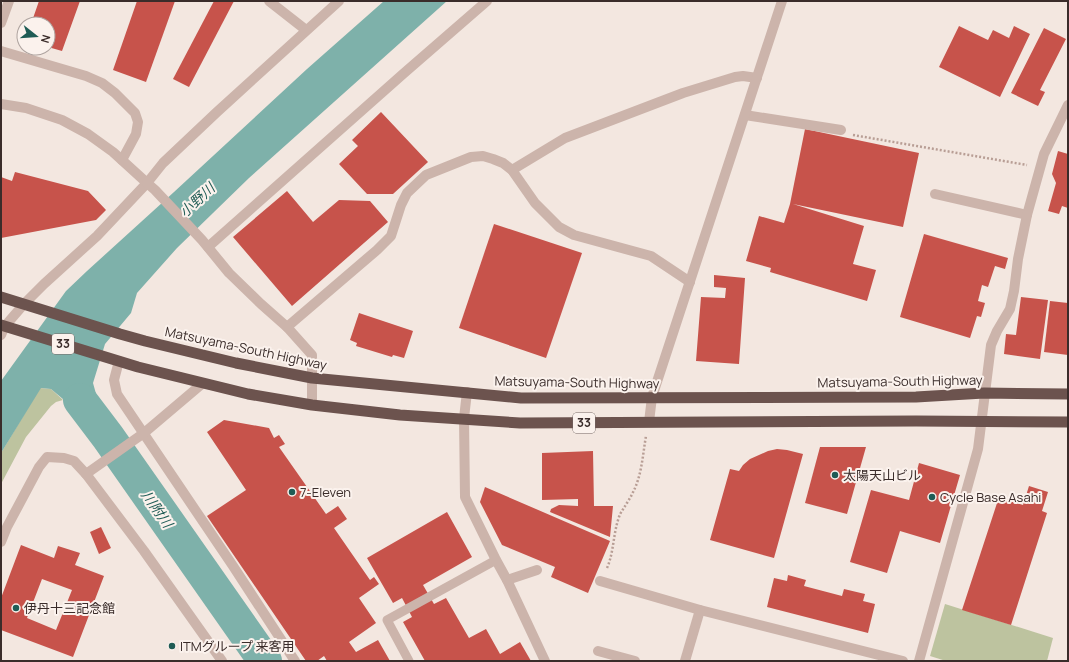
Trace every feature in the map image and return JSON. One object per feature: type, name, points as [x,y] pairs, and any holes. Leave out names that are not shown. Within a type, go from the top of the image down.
[{"type":"highway","name":"Matsuyama-South Highway","points":[[1,297],[120,334],[236,363],[312,378],[522,398],[916,397],[984,393],[1068,394]]},
{"type":"highway","name":"33","points":[[2,328],[20,330],[106,358],[248,394],[312,405],[400,415],[464,418],[520,423],[1068,422]]},
{"type":"street","points":[[1,23],[9,1]]},
{"type":"street","points":[[269,1],[306,30]]},
{"type":"street","points":[[2,328],[44,284],[97,236],[147,183],[163,163],[339,1]]},
{"type":"street","points":[[205,243],[487,1]]},
{"type":"street","points":[[649,422],[652,397],[782,1]]},
{"type":"street","points":[[1,51],[86,76],[102,83],[115,93],[135,113],[138,122],[136,134],[122,160]]},
{"type":"street","points":[[512,170],[565,138],[588,128],[683,93],[735,77],[744,76],[757,78]]},
{"type":"street","points":[[1,104],[26,108],[62,120],[88,134],[113,152],[155,190],[205,243],[229,273],[287,327],[312,354],[312,405]]},
{"type":"street","points":[[919,661],[978,449],[991,345],[997,330],[1010,309],[1027,215],[1040,167],[1048,143],[1068,105]]},
{"type":"street","points":[[745,115],[841,130]]},
{"type":"street","points":[[287,327],[377,250],[390,236],[407,193],[426,175],[471,157],[483,156],[493,159],[503,163],[512,170],[535,203],[559,227],[574,235],[651,256],[690,282]]},
{"type":"street","points":[[935,194],[1027,215]]},
{"type":"street","points":[[119,361],[114,380],[117,394],[295,661]]},
{"type":"street","points":[[86,474],[143,434],[203,383]]},
{"type":"street","points":[[467,392],[464,418],[465,497],[545,661]]},
{"type":"street","points":[[1,542],[7,527],[39,467],[47,457],[64,458],[74,461],[86,474],[144,551],[222,661]]},
{"type":"street","points":[[506,580],[537,570]]},
{"type":"street","points":[[600,581],[700,610],[904,661]]},
{"type":"street","points":[[686,661],[700,610]]},
{"type":"street","points":[[598,651],[635,661]]},
{"type":"lane","points":[[409,661],[387,620],[496,560]]},
{"type":"path","points":[[841,130],[845,134],[1040,167]]},
{"type":"path","points":[[600,581],[609,563],[619,515],[636,486],[649,422]]},
{"type":"green space","points":[[40,388],[51,389],[63,400],[56,402],[51,406],[26,437],[1,484],[1,453]]},
{"type":"green space","points":[[945,604],[1053,638],[1047,661],[946,661],[930,656]]},
{"type":"water","name":"小野川","points":[[384,1],[447,1],[249,178],[177,248],[137,293],[131,313],[105,344],[93,383],[108,437],[51,389],[41,388],[1,453],[1,381],[66,291],[307,69]]},
{"type":"building","points":[[39,1],[80,1],[62,51],[56,49],[56,16],[34,16]]},
{"type":"building","points":[[137,1],[175,1],[146,82],[113,70]]},
{"type":"building","points":[[214,1],[234,1],[189,87],[173,79]]},
{"type":"building","points":[[959,26],[988,40],[993,30],[1009,38],[1014,26],[1030,34],[1000,97],[939,67]]},
{"type":"building","points":[[1044,28],[1066,39],[1040,90],[1045,92],[1038,106],[1011,93]]},
{"type":"building","points":[[381,112],[428,162],[393,194],[367,194],[339,164],[358,146],[352,140]]},
{"type":"building","points":[[805,129],[919,153],[903,227],[793,204],[864,226],[853,264],[876,270],[867,301],[770,272],[771,268],[746,261],[759,216],[784,223],[790,204]]},
{"type":"building","points":[[1058,151],[1068,154],[1068,208],[1062,206],[1059,214],[1048,211],[1056,183],[1052,174]]},
{"type":"building","points":[[15,172],[88,191],[106,210],[96,220],[1,238],[1,177],[12,181]]},
{"type":"building","points":[[287,191],[313,222],[339,200],[370,201],[388,222],[292,306],[233,237]]},
{"type":"building","points":[[494,224],[582,253],[546,358],[459,328]]},
{"type":"building","points":[[924,234],[1008,258],[1005,269],[995,266],[988,287],[982,285],[978,301],[985,303],[981,317],[977,316],[970,338],[900,317]]},
{"type":"building","points":[[714,275],[745,278],[739,364],[696,361],[701,297],[725,298],[726,288],[714,287]]},
{"type":"building","points":[[1021,297],[1048,300],[1040,359],[1004,354],[1006,334],[1016,335]]},
{"type":"building","points":[[1050,301],[1068,303],[1068,355],[1044,352]]},
{"type":"building","points":[[359,313],[413,331],[404,358],[393,355],[392,357],[356,346],[357,343],[350,340]]},
{"type":"building","points":[[224,420],[269,428],[274,438],[279,435],[285,444],[279,447],[326,514],[338,506],[347,519],[334,528],[370,580],[374,577],[379,584],[359,598],[376,623],[349,642],[356,652],[378,640],[390,661],[327,661],[324,656],[317,661],[306,661],[207,516],[246,490],[207,432]]},
{"type":"building","name":"太陽天山ビル","points":[[820,447],[866,447],[847,514],[805,503]]},
{"type":"building","points":[[777,449],[803,454],[774,558],[710,540],[730,469],[739,471],[750,459],[768,451]]},
{"type":"building","points":[[593,451],[594,506],[613,506],[610,537],[550,512],[551,509],[559,505],[578,506],[578,499],[542,500],[542,453]]},
{"type":"building","points":[[919,463],[960,475],[940,543],[900,531],[887,573],[850,562],[871,490],[909,500]]},
{"type":"building","points":[[1029,486],[1048,492],[1042,511],[1047,513],[1011,625],[962,610],[999,497],[1023,505]]},
{"type":"building","points":[[485,487],[610,541],[588,593],[551,577],[555,567],[502,545],[480,502]]},
{"type":"building","points":[[447,512],[472,557],[423,585],[434,604],[446,598],[469,638],[486,629],[500,654],[520,642],[531,661],[425,661],[403,622],[412,617],[402,598],[393,603],[367,558]]},
{"type":"building","points":[[101,527],[111,548],[99,554],[90,532]]},
{"type":"building","name":"伊丹十三記念館","points":[[21,545],[54,558],[58,546],[80,553],[75,565],[104,576],[73,657],[1,630],[1,598]],"holes":[[[42,579],[72,590],[56,630],[27,618]]]},
{"type":"building","points":[[788,575],[806,580],[804,586],[842,596],[844,589],[865,594],[863,601],[875,604],[868,633],[767,607],[774,578],[787,581]]},
{"type":"waterway","name":"川附川","points":[[80,400],[108,437],[265,661]]},
{"type":"place","name":"太陽天山ビル","points":[[835,475]]},
{"type":"place","name":"7-Eleven","points":[[292,492]]},
{"type":"place","name":"Cycle Base Asahi","points":[[932,497]]},
{"type":"place","name":"伊丹十三記念館","points":[[16,608]]},
{"type":"place","name":"ITMグループ 来客用","points":[[172,646]]}]
